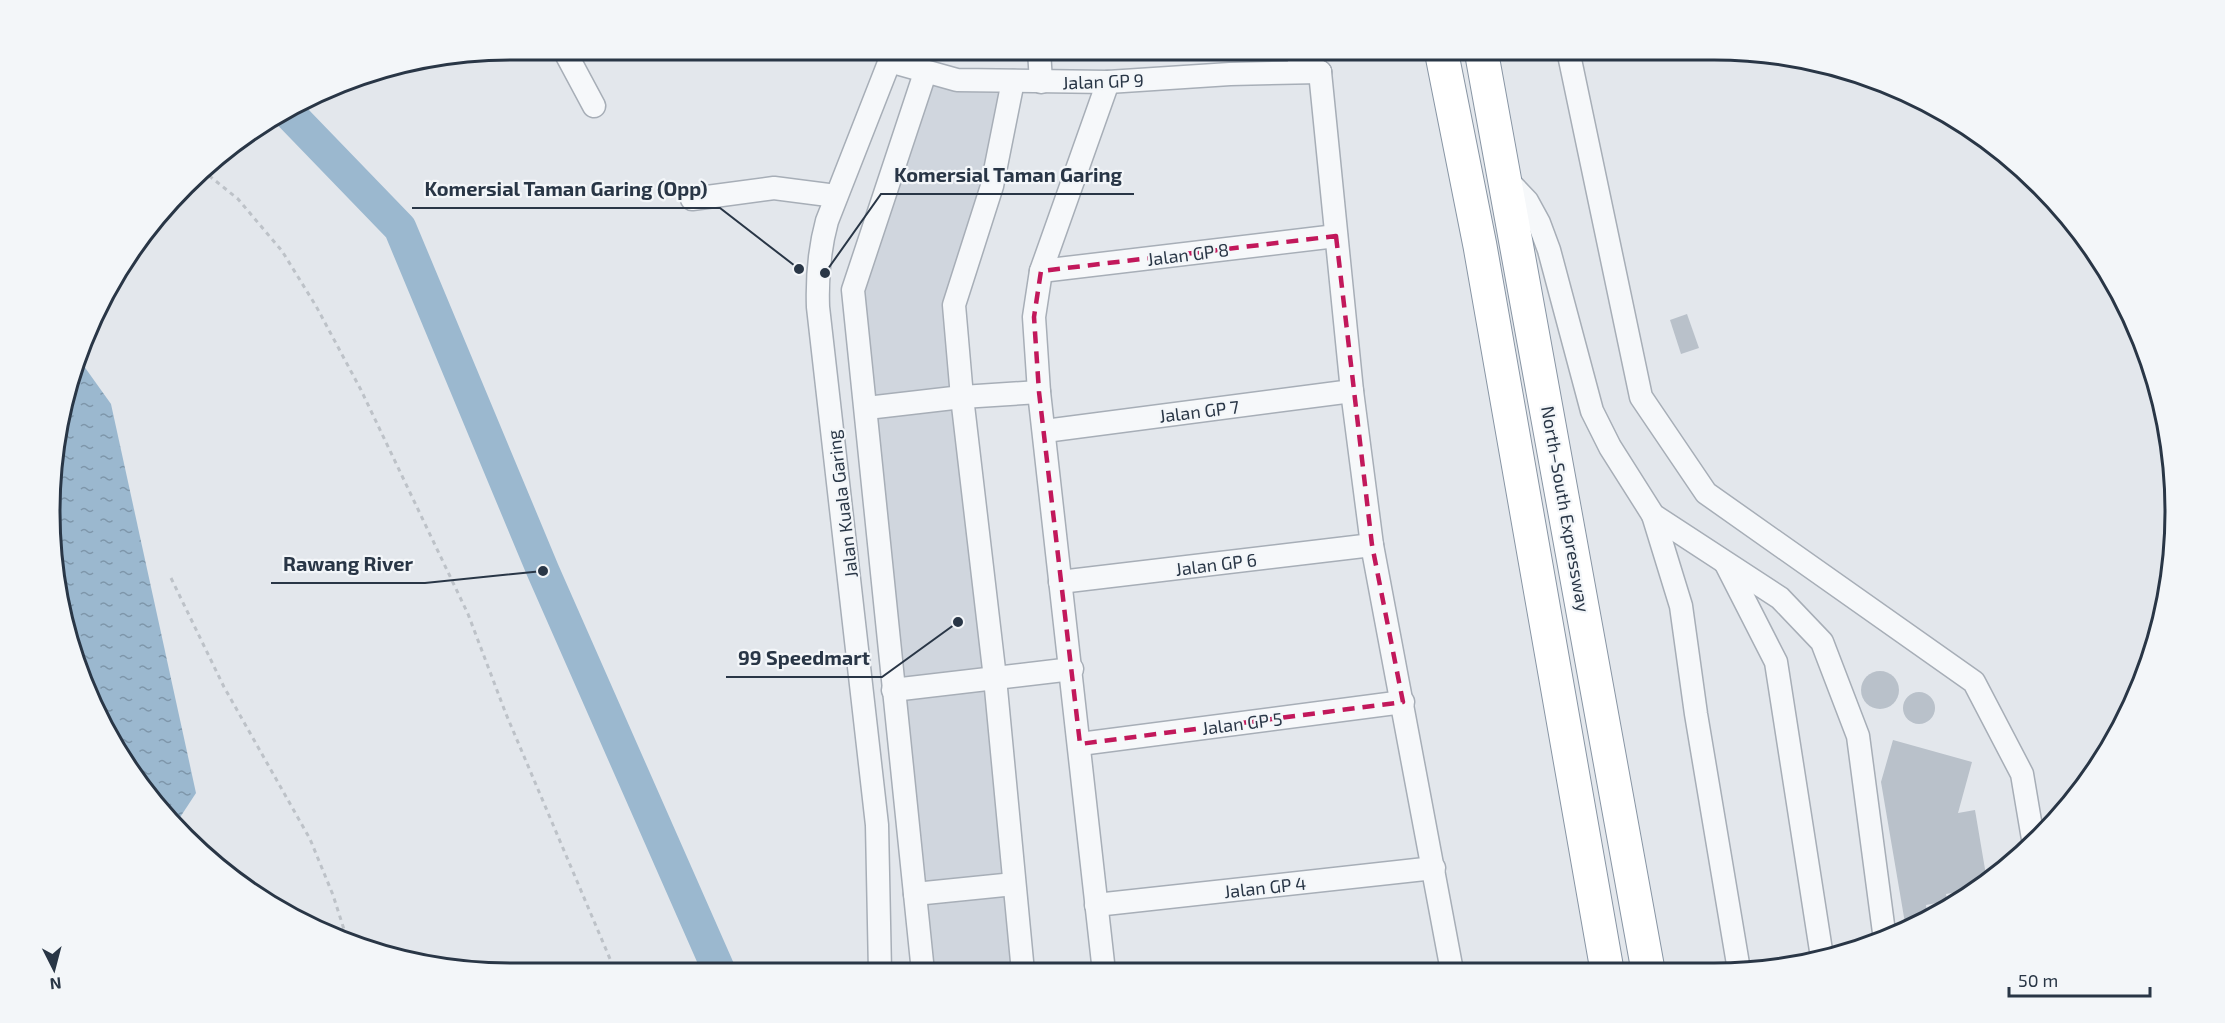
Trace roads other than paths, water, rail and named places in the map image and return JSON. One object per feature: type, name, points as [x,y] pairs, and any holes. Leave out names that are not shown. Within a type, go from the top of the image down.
[{"type":"highway","points":[[1443,60],[1480,246],[1606,963]]},
{"type":"highway","name":"North–South Expressway","points":[[1483,60],[1507,180],[1647,963]]},
{"type":"street","points":[[569,60],[594,106]]},
{"type":"street","name":"Jalan Kuala Garing","points":[[880,963],[878,825],[818,307],[817,276],[821,243],[836,196],[890,60]]},
{"type":"street","name":"Jalan GP 9","points":[[900,60],[925,73],[957,80],[1108,82],[1230,74],[1320,72]]},
{"type":"street","points":[[1040,60],[1041,82]]},
{"type":"street","points":[[1299,60],[1320,72],[1352,391],[1372,545],[1451,963]]},
{"type":"street","points":[[1570,60],[1641,397],[1706,492],[1974,682],[2022,774],[2032,832]]},
{"type":"street","points":[[922,963],[893,690],[867,408],[853,290],[925,73]]},
{"type":"street","points":[[1013,81],[992,186],[954,305],[962,397],[995,678],[1022,963]]},
{"type":"street","points":[[1103,963],[1072,669],[1039,392],[1034,317],[1041,271],[1095,112],[1108,82]]},
{"type":"street","points":[[1507,180],[1527,201],[1539,223],[1549,250],[1592,411],[1610,447],[1653,515],[1682,606],[1696,714],[1738,962]]},
{"type":"street","points":[[692,200],[774,188],[836,196]]},
{"type":"street","name":"Jalan GP 8","points":[[1041,271],[1336,236]]},
{"type":"street","name":"Jalan GP 7","points":[[1045,431],[1352,391]]},
{"type":"street","points":[[867,408],[962,397],[1039,392]]},
{"type":"street","points":[[1653,515],[1780,598],[1822,642],[1858,736],[1884,930]]},
{"type":"street","name":"Jalan GP 6","points":[[1060,582],[1372,545]]},
{"type":"street","points":[[1726,562],[1776,662],[1821,950]]},
{"type":"street","points":[[893,690],[1072,669]]},
{"type":"street","name":"Jalan GP 5","points":[[1080,744],[1403,702]]},
{"type":"street","name":"Jalan GP 4","points":[[1096,905],[1434,868]]},
{"type":"street","points":[[915,894],[1014,884]]},
{"type":"water","points":[[84,366],[111,404],[196,793],[180,818],[153,786],[120,737],[107,711],[94,684],[75,628],[61,541],[61,482],[69,423]]},
{"type":"waterway","points":[[292,117],[400,228],[543,571],[716,963]]},
{"type":"place","name":"Komersial Taman Garing (Opp)","points":[[799,269]]},
{"type":"place","name":"Komersial Taman Garing","points":[[825,273]]},
{"type":"place","name":"Rawang River","points":[[543,571]]},
{"type":"place","name":"99 Speedmart","points":[[958,622]]}]
